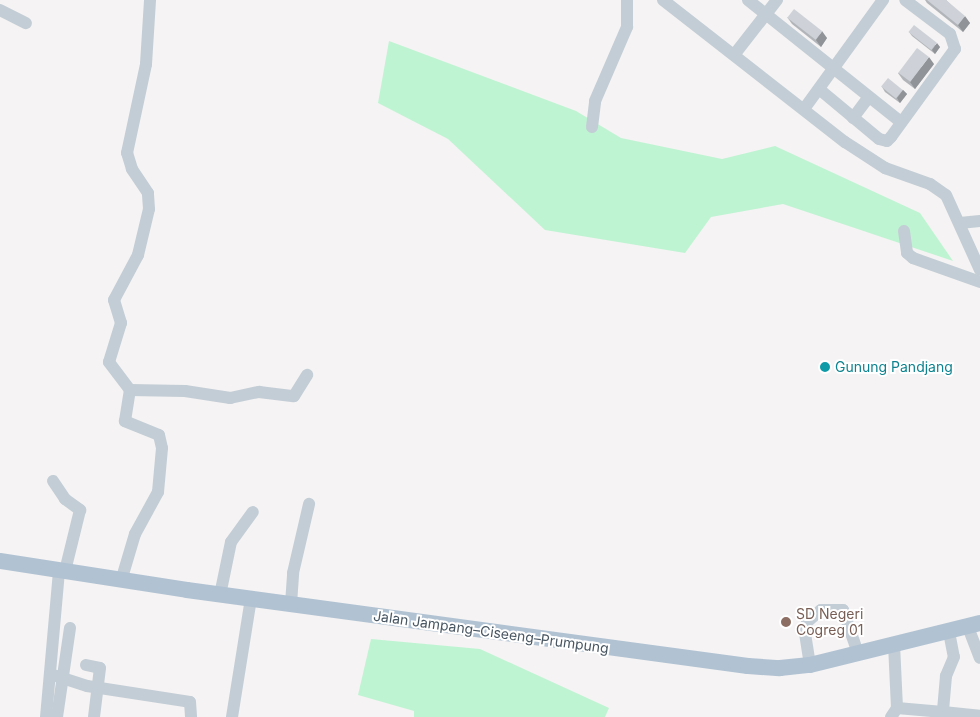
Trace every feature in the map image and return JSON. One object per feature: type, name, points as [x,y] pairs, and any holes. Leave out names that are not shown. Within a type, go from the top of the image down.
[{"type":"main road","name":"Jalan Jampang–Ciseeng–Prumpung","points":[[0,561],[220,595],[748,666],[780,668],[810,665],[974,625]]},
{"type":"street","points":[[121,581],[135,534],[158,492],[162,448],[159,435],[125,422],[130,390],[111,367],[109,358],[121,323],[114,300],[138,254],[149,209],[148,193],[132,169],[127,154],[146,64],[150,0]]},
{"type":"street","points":[[592,127],[596,101],[627,27],[626,0]]},
{"type":"street","points":[[663,0],[804,109],[885,168],[938,189],[946,195],[980,270]]},
{"type":"street","points":[[748,0],[901,122]]},
{"type":"street","points":[[734,55],[777,0]]},
{"type":"street","points":[[804,109],[883,0]]},
{"type":"street","points":[[819,89],[883,141],[891,138],[955,44],[950,34],[905,0]]},
{"type":"street","points":[[0,10],[26,23]]},
{"type":"street","points":[[853,118],[869,97]]},
{"type":"street","points":[[960,223],[980,221]]},
{"type":"street","points":[[904,231],[907,253],[913,258],[980,282]]},
{"type":"street","points":[[130,390],[185,391],[230,398],[259,392],[294,396],[307,375]]},
{"type":"street","points":[[46,717],[62,571],[80,510],[65,499],[53,481]]},
{"type":"street","points":[[291,604],[293,573],[309,504]]},
{"type":"street","points":[[220,595],[231,542],[236,531],[253,512]]},
{"type":"street","points":[[232,717],[250,599]]},
{"type":"street","points":[[810,665],[805,634],[807,622],[820,610],[843,610],[858,653]]},
{"type":"street","points":[[974,625],[980,658]]},
{"type":"street","points":[[57,717],[70,628]]},
{"type":"street","points":[[943,712],[946,676],[954,657],[948,632]]},
{"type":"street","points":[[894,645],[894,712],[943,712],[980,716]]},
{"type":"street","points":[[86,665],[100,668],[94,717]]},
{"type":"street","points":[[50,674],[62,680],[98,688],[190,702],[191,717]]},
{"type":"green space","points":[[389,41],[576,111],[621,138],[722,159],[775,146],[920,213],[953,261],[783,204],[711,217],[685,253],[545,230],[448,139],[378,103]]},
{"type":"green space","points":[[371,639],[480,649],[609,708],[605,717],[414,717],[414,711],[358,695]]},
{"type":"building","points":[[927,0],[946,0],[965,16],[958,25]]},
{"type":"building","points":[[794,9],[822,31],[816,40],[787,18]]},
{"type":"building","points":[[914,25],[937,43],[931,50],[908,32]]},
{"type":"building","points":[[917,48],[929,57],[910,82],[898,73]]},
{"type":"building","points":[[888,78],[903,90],[896,99],[881,87]]},
{"type":"place","name":"Gunung Pandjang","points":[[825,367]]},
{"type":"place","name":"SD Negeri Cogreg 01","points":[[786,622]]}]
